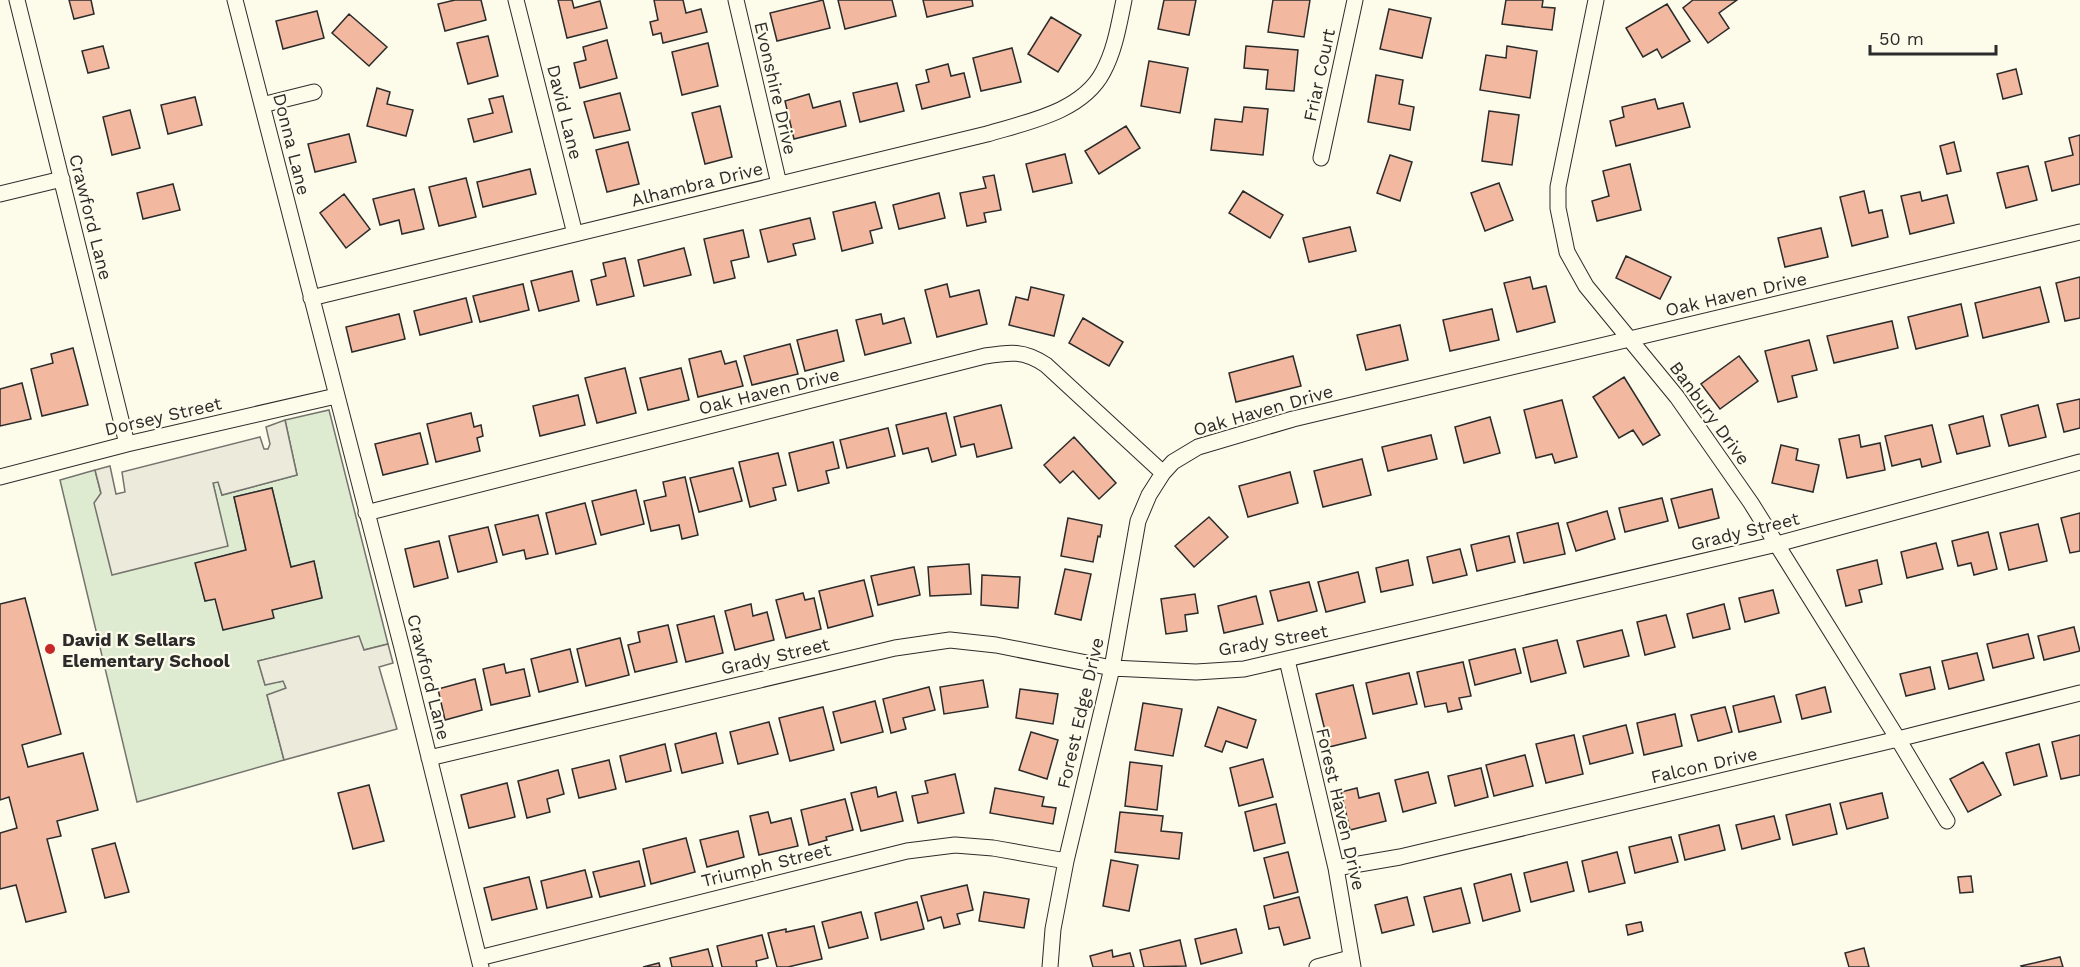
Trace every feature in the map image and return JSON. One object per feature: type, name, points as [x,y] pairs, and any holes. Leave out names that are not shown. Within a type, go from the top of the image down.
[{"type":"street","name":"Crawford Lane","points":[[17,0],[127,444]]},
{"type":"street","name":"Donna Lane","points":[[235,0],[311,298]]},
{"type":"street","name":"David Lane","points":[[516,0],[575,234]]},
{"type":"street","name":"Evonshire Drive","points":[[736,0],[779,184]]},
{"type":"street","name":"Alhambra Drive","points":[[311,298],[987,134],[1058,111],[1088,91],[1103,73],[1117,36],[1124,0]]},
{"type":"street","name":"Friar Court","points":[[1321,158],[1355,0]]},
{"type":"street","name":"Banbury Drive","points":[[1596,0],[1558,188],[1558,208],[1567,252],[1586,286],[1677,397],[1777,544],[1947,821]]},
{"type":"street","points":[[262,105],[314,92]]},
{"type":"street","points":[[0,194],[62,179]]},
{"type":"street","name":"Oak Haven Drive","points":[[366,513],[985,356],[1010,352],[1032,355],[1046,365],[1163,473],[1173,462],[1190,452],[1219,440],[1293,419],[2080,232]]},
{"type":"street","points":[[311,298],[336,396]]},
{"type":"street","name":"Crawford Lane","points":[[336,396],[480,962]]},
{"type":"street","name":"Dorsey Street","points":[[0,477],[127,444],[336,396]]},
{"type":"street","name":"Grady Street","points":[[429,758],[895,648],[950,640],[996,645],[1112,668],[1196,672],[1244,669],[1777,544],[2080,462]]},
{"type":"street","name":"Forest Edge Drive","points":[[1050,967],[1053,929],[1066,861],[1112,668],[1138,521],[1149,495],[1163,473]]},
{"type":"street","name":"Forest Haven Drive","points":[[1287,660],[1336,868],[1352,963]]},
{"type":"street","name":"Falcon Drive","points":[[1336,868],[1400,857],[1898,739],[2080,693]]},
{"type":"street","name":"Triumph Street","points":[[480,962],[907,851],[964,846],[993,848],[1066,861]]},
{"type":"street","points":[[1317,967],[1352,963]]},
{"type":"green space","points":[[329,410],[388,644],[364,650],[358,637],[258,661],[265,684],[284,681],[286,689],[267,695],[284,760],[137,802],[60,480],[95,470],[101,494],[227,546],[213,483],[218,481],[222,495],[297,475],[285,420]],"holes":[[[272,488],[291,567],[314,562],[322,597],[272,610],[215,599],[205,601],[196,563],[246,550],[234,497]]]},
{"type":"shaded area","points":[[285,420],[297,475],[222,495],[218,482],[213,483],[228,546],[112,575],[94,503],[101,493],[95,470],[110,466],[116,494],[125,492],[122,472],[260,437],[264,449],[268,449],[270,444],[266,427]]},
{"type":"shaded area","points":[[359,636],[364,650],[388,644],[393,663],[379,667],[397,729],[284,760],[267,695],[286,688],[283,681],[265,685],[258,661]]},
{"type":"building","points":[[69,0],[91,0],[94,14],[74,19]]},
{"type":"building","points":[[455,0],[481,0],[486,20],[445,31],[438,4]]},
{"type":"building","points":[[558,0],[572,0],[574,8],[600,1],[607,28],[567,38]]},
{"type":"building","points":[[654,0],[683,0],[686,13],[701,9],[707,32],[663,43],[661,33],[653,35],[650,22],[658,20]]},
{"type":"building","points":[[823,0],[830,28],[777,41],[770,13]]},
{"type":"building","points":[[838,0],[892,0],[896,16],[845,29]]},
{"type":"building","points":[[923,0],[972,0],[973,6],[927,17]]},
{"type":"building","points":[[1164,0],[1196,0],[1189,35],[1158,29]]},
{"type":"building","points":[[1273,0],[1310,0],[1304,37],[1268,32]]},
{"type":"building","points":[[1506,0],[1543,0],[1542,7],[1555,8],[1552,30],[1502,24]]},
{"type":"building","points":[[1693,0],[1737,0],[1719,13],[1729,28],[1708,43],[1683,8]]},
{"type":"building","points":[[1667,4],[1690,41],[1662,58],[1657,49],[1643,57],[1626,28]]},
{"type":"building","points":[[1389,9],[1431,18],[1422,58],[1380,49]]},
{"type":"building","points":[[317,11],[324,38],[283,49],[276,21]]},
{"type":"building","points":[[349,14],[387,47],[369,66],[332,33]]},
{"type":"building","points":[[1051,17],[1081,35],[1058,72],[1028,54]]},
{"type":"building","points":[[488,36],[498,76],[468,84],[457,43]]},
{"type":"building","points":[[607,40],[617,78],[580,88],[574,63],[586,60],[583,47]]},
{"type":"building","points":[[708,43],[718,86],[682,95],[672,52]]},
{"type":"building","points":[[103,46],[109,68],[88,73],[82,51]]},
{"type":"building","points":[[1246,46],[1298,50],[1294,91],[1266,89],[1268,70],[1244,68]]},
{"type":"building","points":[[1507,46],[1537,51],[1530,98],[1480,90],[1486,55],[1506,58]]},
{"type":"building","points":[[1012,48],[1021,82],[981,91],[973,58]]},
{"type":"building","points":[[1149,61],[1188,68],[1180,113],[1141,106]]},
{"type":"building","points":[[948,64],[951,76],[964,73],[970,97],[922,109],[916,85],[929,82],[926,70]]},
{"type":"building","points":[[2016,69],[2022,94],[2003,99],[1997,74]]},
{"type":"building","points":[[1376,75],[1403,80],[1399,104],[1414,107],[1410,130],[1368,122]]},
{"type":"building","points":[[897,83],[904,111],[860,122],[853,93]]},
{"type":"building","points":[[377,88],[390,92],[387,104],[413,110],[406,136],[367,126]]},
{"type":"building","points":[[620,93],[630,130],[594,138],[584,102]]},
{"type":"building","points":[[809,94],[813,108],[840,101],[846,126],[794,139],[785,101]]},
{"type":"building","points":[[503,96],[512,132],[474,142],[468,119],[493,113],[489,99]]},
{"type":"building","points":[[195,97],[202,125],[168,134],[161,105]]},
{"type":"building","points":[[1655,99],[1658,109],[1683,103],[1690,127],[1616,146],[1610,121],[1624,117],[1622,107]]},
{"type":"building","points":[[720,106],[732,157],[705,164],[692,113]]},
{"type":"building","points":[[1244,107],[1268,109],[1263,155],[1211,150],[1215,119],[1242,122]]},
{"type":"building","points":[[130,110],[140,148],[112,155],[103,117]]},
{"type":"building","points":[[1489,111],[1519,115],[1512,165],[1482,161]]},
{"type":"building","points":[[1126,126],[1140,148],[1099,174],[1085,151]]},
{"type":"building","points":[[349,134],[356,162],[315,172],[308,144]]},
{"type":"building","points":[[2080,135],[2080,184],[2052,191],[2045,162],[2073,155],[2069,138]]},
{"type":"building","points":[[628,142],[639,184],[607,192],[596,150]]},
{"type":"building","points":[[1954,142],[1961,171],[1947,174],[1940,146]]},
{"type":"building","points":[[1065,154],[1072,183],[1033,192],[1026,164]]},
{"type":"building","points":[[1390,155],[1412,162],[1400,201],[1377,193]]},
{"type":"building","points":[[1630,164],[1641,210],[1597,221],[1592,201],[1609,196],[1603,171]]},
{"type":"building","points":[[2028,166],[2037,200],[2006,208],[1997,173]]},
{"type":"building","points":[[530,169],[536,194],[483,207],[477,182]]},
{"type":"building","points":[[994,175],[1001,210],[984,213],[986,222],[967,226],[960,193],[986,188],[983,177]]},
{"type":"building","points":[[466,178],[476,217],[439,226],[429,187]]},
{"type":"building","points":[[1499,183],[1513,220],[1485,231],[1471,193]]},
{"type":"building","points":[[173,184],[180,210],[143,219],[137,193]]},
{"type":"building","points":[[414,189],[424,229],[402,234],[399,220],[380,225],[373,199]]},
{"type":"building","points":[[1243,191],[1283,215],[1270,238],[1229,213]]},
{"type":"building","points":[[1864,191],[1869,213],[1882,210],[1888,237],[1852,246],[1840,197]]},
{"type":"building","points":[[1920,192],[1922,201],[1947,195],[1954,223],[1910,234],[1901,196]]},
{"type":"building","points":[[939,193],[945,218],[899,229],[893,205]]},
{"type":"building","points":[[344,194],[370,229],[346,248],[320,213]]},
{"type":"building","points":[[875,202],[882,228],[870,231],[873,243],[842,251],[833,212]]},
{"type":"building","points":[[810,218],[815,239],[793,244],[796,255],[768,262],[760,230]]},
{"type":"building","points":[[1350,227],[1356,251],[1309,262],[1303,238]]},
{"type":"building","points":[[1821,228],[1828,257],[1785,267],[1778,238]]},
{"type":"building","points":[[743,230],[749,257],[731,261],[735,278],[714,283],[704,239]]},
{"type":"building","points":[[684,248],[691,275],[644,286],[638,260]]},
{"type":"building","points":[[1626,256],[1671,277],[1660,299],[1616,278]]},
{"type":"building","points":[[625,258],[634,296],[597,305],[591,280],[606,276],[603,263]]},
{"type":"building","points":[[572,271],[579,301],[539,311],[531,281]]},
{"type":"building","points":[[1530,277],[1533,289],[1546,286],[1555,322],[1517,332],[1504,283]]},
{"type":"building","points":[[2080,277],[2080,318],[2065,321],[2056,283]]},
{"type":"building","points":[[523,284],[529,310],[480,322],[473,296]]},
{"type":"building","points":[[947,284],[950,297],[979,290],[987,324],[937,337],[925,290]]},
{"type":"building","points":[[1031,287],[1064,295],[1054,336],[1009,325],[1016,297],[1028,300]]},
{"type":"building","points":[[2040,287],[2049,322],[1983,338],[1975,303]]},
{"type":"building","points":[[466,298],[472,322],[420,335],[414,311]]},
{"type":"building","points":[[1961,304],[1968,336],[1916,349],[1908,317]]},
{"type":"building","points":[[1492,309],[1499,340],[1450,351],[1443,320]]},
{"type":"building","points":[[399,314],[405,339],[352,352],[346,327]]},
{"type":"building","points":[[881,314],[883,324],[904,318],[911,343],[865,355],[856,320]]},
{"type":"building","points":[[1083,318],[1123,342],[1109,366],[1069,343]]},
{"type":"building","points":[[1892,321],[1898,348],[1834,363],[1827,336]]},
{"type":"building","points":[[1400,325],[1408,360],[1366,370],[1357,335]]},
{"type":"building","points":[[837,330],[844,361],[805,371],[797,340]]},
{"type":"building","points":[[1809,340],[1817,370],[1792,376],[1797,397],[1778,402],[1765,351]]},
{"type":"building","points":[[790,344],[798,374],[752,385],[744,356]]},
{"type":"building","points":[[73,348],[88,405],[42,416],[31,369],[53,363],[51,354]]},
{"type":"building","points":[[721,351],[725,364],[736,361],[743,386],[698,397],[689,359]]},
{"type":"building","points":[[1293,356],[1301,386],[1236,402],[1229,373]]},
{"type":"building","points":[[1739,356],[1758,381],[1720,409],[1701,384]]},
{"type":"building","points":[[625,368],[636,413],[597,423],[585,378]]},
{"type":"building","points":[[681,368],[689,400],[648,410],[640,378]]},
{"type":"building","points":[[1624,377],[1660,435],[1643,445],[1633,430],[1619,438],[1593,397]]},
{"type":"building","points":[[22,383],[31,419],[0,426],[0,389]]},
{"type":"building","points":[[578,395],[585,425],[540,436],[533,406]]},
{"type":"building","points":[[2080,399],[2080,428],[2064,432],[2057,404]]},
{"type":"building","points":[[1562,400],[1577,457],[1555,463],[1552,454],[1536,458],[1524,410]]},
{"type":"building","points":[[1001,405],[1012,448],[977,457],[974,444],[961,447],[954,417]]},
{"type":"building","points":[[2038,405],[2046,437],[2009,446],[2001,415]]},
{"type":"building","points":[[471,413],[474,427],[481,425],[483,436],[477,438],[480,451],[436,462],[427,424]]},
{"type":"building","points":[[946,413],[956,455],[932,462],[928,448],[903,454],[896,425]]},
{"type":"building","points":[[1983,416],[1990,446],[1957,454],[1949,425]]},
{"type":"building","points":[[1490,417],[1500,453],[1464,463],[1455,427]]},
{"type":"building","points":[[1932,425],[1941,462],[1922,467],[1920,459],[1892,466],[1885,436]]},
{"type":"building","points":[[888,428],[895,456],[847,468],[840,440]]},
{"type":"building","points":[[420,433],[428,464],[383,475],[375,444]]},
{"type":"building","points":[[1431,435],[1437,459],[1388,471],[1382,447]]},
{"type":"building","points":[[1859,435],[1861,447],[1880,443],[1885,470],[1847,478],[1839,439]]},
{"type":"building","points":[[1074,437],[1116,483],[1099,499],[1073,471],[1060,483],[1044,465]]},
{"type":"building","points":[[833,442],[839,468],[826,471],[829,483],[798,491],[789,453]]},
{"type":"building","points":[[1781,445],[1798,449],[1796,460],[1819,465],[1813,492],[1772,483]]},
{"type":"building","points":[[778,453],[786,485],[773,488],[776,500],[750,507],[739,462]]},
{"type":"building","points":[[1362,459],[1371,495],[1323,507],[1314,471]]},
{"type":"building","points":[[733,468],[742,501],[699,512],[690,478]]},
{"type":"building","points":[[1290,472],[1298,503],[1248,517],[1239,486]]},
{"type":"building","points":[[685,477],[698,535],[682,539],[679,525],[651,531],[644,501],[666,496],[663,482]]},
{"type":"building","points":[[272,488],[291,567],[314,561],[322,598],[272,610],[274,618],[223,630],[215,599],[205,601],[195,563],[246,550],[234,497]]},
{"type":"building","points":[[1712,489],[1719,518],[1679,528],[1671,499]]},
{"type":"building","points":[[636,490],[644,524],[601,535],[592,501]]},
{"type":"building","points":[[1662,498],[1668,521],[1625,532],[1619,508]]},
{"type":"building","points":[[585,503],[596,544],[556,554],[546,513]]},
{"type":"building","points":[[1607,511],[1615,539],[1576,551],[1567,523]]},
{"type":"building","points":[[2080,513],[2080,551],[2070,553],[2061,518]]},
{"type":"building","points":[[538,515],[548,554],[526,559],[524,550],[503,555],[495,525]]},
{"type":"building","points":[[1209,517],[1228,537],[1194,567],[1175,546]]},
{"type":"building","points":[[1068,518],[1102,525],[1093,562],[1061,556]]},
{"type":"building","points":[[1558,523],[1565,554],[1524,563],[1517,533]]},
{"type":"building","points":[[2038,524],[2047,561],[2009,570],[2000,533]]},
{"type":"building","points":[[488,527],[497,562],[458,572],[449,536]]},
{"type":"building","points":[[1988,532],[1997,569],[1974,575],[1971,563],[1958,566],[1952,541]]},
{"type":"building","points":[[1509,536],[1515,562],[1477,571],[1471,545]]},
{"type":"building","points":[[439,541],[448,578],[414,587],[405,549]]},
{"type":"building","points":[[1936,543],[1943,569],[1907,578],[1901,552]]},
{"type":"building","points":[[1460,549],[1467,575],[1433,583],[1427,557]]},
{"type":"building","points":[[1408,560],[1413,585],[1381,592],[1376,568]]},
{"type":"building","points":[[1877,560],[1882,584],[1859,590],[1862,602],[1846,606],[1837,570]]},
{"type":"building","points":[[969,564],[971,594],[930,596],[928,567]]},
{"type":"building","points":[[914,567],[920,595],[878,605],[871,576]]},
{"type":"building","points":[[1065,569],[1091,574],[1081,620],[1055,614]]},
{"type":"building","points":[[1358,572],[1365,602],[1326,612],[1318,582]]},
{"type":"building","points":[[982,575],[1020,577],[1018,608],[981,605]]},
{"type":"building","points":[[864,580],[873,616],[828,628],[819,591]]},
{"type":"building","points":[[1309,582],[1317,611],[1278,621],[1270,591]]},
{"type":"building","points":[[1773,590],[1779,613],[1745,622],[1739,598]]},
{"type":"building","points":[[803,593],[805,600],[814,598],[821,629],[786,638],[776,600]]},
{"type":"building","points":[[1195,594],[1198,613],[1185,615],[1187,631],[1166,634],[1161,599]]},
{"type":"building","points":[[1256,596],[1263,624],[1224,633],[1218,606]]},
{"type":"building","points":[[25,598],[61,734],[22,745],[28,767],[83,753],[98,810],[57,821],[61,836],[47,839],[66,912],[26,922],[16,885],[0,889],[0,833],[17,828],[9,797],[0,800],[0,604]]},
{"type":"building","points":[[751,604],[753,616],[767,612],[774,640],[735,650],[725,611]]},
{"type":"building","points":[[1724,604],[1730,629],[1693,638],[1687,614]]},
{"type":"building","points":[[1666,615],[1675,647],[1645,655],[1637,622]]},
{"type":"building","points":[[714,616],[723,653],[686,662],[677,625]]},
{"type":"building","points":[[668,625],[677,662],[635,672],[628,645],[640,642],[638,632]]},
{"type":"building","points":[[2074,627],[2080,651],[2044,660],[2038,636]]},
{"type":"building","points":[[1622,630],[1629,656],[1584,667],[1577,641]]},
{"type":"building","points":[[2028,634],[2034,658],[1993,668],[1987,644]]},
{"type":"building","points":[[620,638],[629,675],[586,686],[577,649]]},
{"type":"building","points":[[1557,640],[1566,673],[1531,682],[1523,648]]},
{"type":"building","points":[[570,649],[578,682],[539,692],[531,659]]},
{"type":"building","points":[[1515,649],[1521,673],[1475,685],[1469,660]]},
{"type":"building","points":[[1977,653],[1984,680],[1949,689],[1942,661]]},
{"type":"building","points":[[1463,662],[1471,696],[1459,698],[1462,709],[1448,712],[1446,703],[1425,707],[1417,672]]},
{"type":"building","points":[[504,664],[506,673],[524,669],[530,696],[491,705],[483,669]]},
{"type":"building","points":[[1930,667],[1935,689],[1906,696],[1900,674]]},
{"type":"building","points":[[1409,673],[1417,704],[1373,714],[1366,683]]},
{"type":"building","points":[[475,679],[482,710],[445,720],[438,689]]},
{"type":"building","points":[[983,680],[988,707],[944,714],[940,687]]},
{"type":"building","points":[[1353,685],[1366,738],[1329,747],[1316,694]]},
{"type":"building","points":[[929,687],[935,710],[903,718],[906,729],[891,733],[883,699]]},
{"type":"building","points":[[1825,687],[1831,712],[1802,719],[1796,695]]},
{"type":"building","points":[[1020,689],[1058,694],[1053,724],[1016,718]]},
{"type":"building","points":[[1774,696],[1781,722],[1739,732],[1733,706]]},
{"type":"building","points":[[875,701],[883,732],[841,743],[833,712]]},
{"type":"building","points":[[1143,703],[1182,709],[1173,756],[1135,750]]},
{"type":"building","points":[[823,707],[834,750],[790,761],[779,718]]},
{"type":"building","points":[[1218,707],[1256,720],[1247,748],[1226,741],[1222,752],[1205,746]]},
{"type":"building","points":[[1725,707],[1732,732],[1698,741],[1691,715]]},
{"type":"building","points":[[1675,714],[1682,746],[1644,755],[1637,723]]},
{"type":"building","points":[[769,722],[778,754],[738,764],[730,732]]},
{"type":"building","points":[[1626,725],[1633,753],[1590,764],[1583,736]]},
{"type":"building","points":[[1031,732],[1058,740],[1047,779],[1019,770]]},
{"type":"building","points":[[716,733],[723,763],[682,773],[675,744]]},
{"type":"building","points":[[1574,735],[1583,774],[1546,783],[1536,744]]},
{"type":"building","points":[[2080,735],[2080,775],[2061,779],[2052,742]]},
{"type":"building","points":[[665,744],[671,771],[626,782],[620,756]]},
{"type":"building","points":[[2039,744],[2047,776],[2014,785],[2006,753]]},
{"type":"building","points":[[1525,755],[1533,786],[1494,796],[1486,765]]},
{"type":"building","points":[[1263,759],[1273,797],[1239,806],[1230,768]]},
{"type":"building","points":[[609,760],[616,789],[579,798],[572,769]]},
{"type":"building","points":[[1130,762],[1162,766],[1157,810],[1125,806]]},
{"type":"building","points":[[1983,762],[2001,795],[1968,812],[1950,779]]},
{"type":"building","points":[[1481,768],[1488,797],[1455,806],[1448,776]]},
{"type":"building","points":[[558,770],[564,794],[547,799],[550,812],[527,818],[518,781]]},
{"type":"building","points":[[1428,772],[1436,803],[1403,812],[1395,780]]},
{"type":"building","points":[[955,774],[964,813],[918,823],[912,796],[928,793],[925,781]]},
{"type":"building","points":[[507,783],[515,817],[469,828],[461,795]]},
{"type":"building","points":[[369,785],[384,841],[353,849],[338,793]]},
{"type":"building","points":[[876,787],[878,797],[896,792],[903,821],[861,831],[851,793]]},
{"type":"building","points":[[995,788],[1044,797],[1042,806],[1056,808],[1053,824],[990,813]]},
{"type":"building","points":[[1357,788],[1359,798],[1379,793],[1386,821],[1350,830],[1341,792]]},
{"type":"building","points":[[1882,793],[1888,818],[1847,829],[1840,803]]},
{"type":"building","points":[[845,799],[853,830],[826,837],[827,840],[809,845],[801,810]]},
{"type":"building","points":[[1276,804],[1285,843],[1254,851],[1245,812]]},
{"type":"building","points":[[1830,804],[1837,834],[1793,845],[1786,815]]},
{"type":"building","points":[[768,812],[771,823],[791,818],[798,846],[759,855],[750,816]]},
{"type":"building","points":[[1120,812],[1163,816],[1161,831],[1182,833],[1179,859],[1115,852]]},
{"type":"building","points":[[1774,816],[1780,839],[1742,849],[1736,825]]},
{"type":"building","points":[[1719,825],[1725,850],[1685,860],[1679,835]]},
{"type":"building","points":[[738,831],[744,857],[707,867],[700,840]]},
{"type":"building","points":[[1671,837],[1678,862],[1635,873],[1629,847]]},
{"type":"building","points":[[686,838],[695,872],[651,884],[643,849]]},
{"type":"building","points":[[115,843],[129,892],[105,898],[92,849]]},
{"type":"building","points":[[1288,852],[1298,892],[1274,898],[1264,858]]},
{"type":"building","points":[[1617,852],[1625,883],[1589,892],[1582,861]]},
{"type":"building","points":[[1111,860],[1138,865],[1129,911],[1103,906]]},
{"type":"building","points":[[639,861],[645,886],[600,897],[593,872]]},
{"type":"building","points":[[1567,862],[1574,891],[1531,902],[1524,873]]},
{"type":"building","points":[[585,870],[592,897],[547,908],[541,881]]},
{"type":"building","points":[[1511,874],[1520,911],[1483,921],[1474,884]]},
{"type":"building","points":[[1971,876],[1973,892],[1960,893],[1958,877]]},
{"type":"building","points":[[529,877],[537,909],[492,920],[484,888]]},
{"type":"building","points":[[967,885],[973,910],[957,914],[960,924],[944,928],[941,917],[928,921],[921,896]]},
{"type":"building","points":[[1461,888],[1470,923],[1433,932],[1424,897]]},
{"type":"building","points":[[984,892],[1029,899],[1024,928],[979,921]]},
{"type":"building","points":[[1299,897],[1310,938],[1284,945],[1279,927],[1269,929],[1264,906]]},
{"type":"building","points":[[1407,897],[1414,925],[1382,933],[1375,905]]},
{"type":"building","points":[[917,902],[924,929],[881,940],[875,913]]},
{"type":"building","points":[[861,912],[868,938],[829,948],[822,922]]},
{"type":"building","points":[[1641,922],[1643,931],[1628,935],[1626,925]]},
{"type":"building","points":[[814,926],[822,959],[788,967],[777,967],[768,933]]},
{"type":"building","points":[[1236,929],[1242,953],[1201,964],[1195,939]]},
{"type":"building","points":[[762,935],[768,958],[756,961],[757,967],[722,967],[717,946]]},
{"type":"building","points":[[1180,940],[1186,966],[1144,967],[1140,950]]},
{"type":"building","points":[[1864,948],[1869,967],[1849,967],[1845,953]]},
{"type":"building","points":[[708,949],[713,967],[672,967],[670,958]]},
{"type":"building","points":[[1112,950],[1113,957],[1130,953],[1134,967],[1093,967],[1090,956]]},
{"type":"building","points":[[2060,957],[2063,967],[2021,966]]},
{"type":"building","points":[[659,963],[660,967],[643,967]]},
{"type":"place","name":"David K Sellars Elementary School","points":[[50,649]]}]
